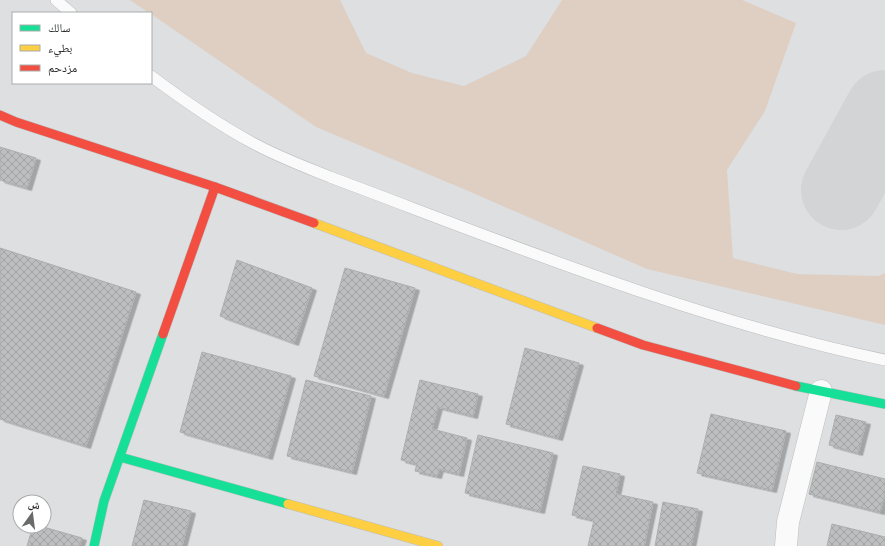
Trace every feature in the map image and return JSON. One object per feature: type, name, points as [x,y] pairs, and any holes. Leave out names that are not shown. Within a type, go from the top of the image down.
[{"type":"main road","points":[[0,115],[16,122],[215,187],[643,345],[786,384],[885,404]]},
{"type":"main road","points":[[94,546],[104,501],[215,187]]},
{"type":"main road","points":[[120,457],[438,546]]},
{"type":"street","points":[[786,546],[788,522],[820,390]]},
{"type":"lane","points":[[56,0],[70,12]]},
{"type":"lane","points":[[152,77],[215,121],[252,142],[290,161],[330,177],[611,282],[688,308],[781,335],[885,360]]},
{"type":"shaded area","points":[[130,0],[340,0],[366,53],[412,73],[464,86],[526,56],[562,0],[742,0],[796,23],[765,111],[727,170],[733,258],[797,274],[879,276],[885,273],[885,325],[647,269],[473,193],[316,127],[152,15],[152,12],[148,12]]},
{"type":"building","points":[[0,147],[36,158],[27,188],[0,180]]},
{"type":"building","points":[[0,248],[136,292],[86,446],[0,419]]},
{"type":"building","points":[[237,260],[312,288],[294,343],[220,316]]},
{"type":"building","points":[[345,268],[415,288],[384,396],[314,376]]},
{"type":"building","points":[[525,348],[579,363],[558,438],[506,424]]},
{"type":"building","points":[[202,352],[291,376],[268,457],[180,432]]},
{"type":"building","points":[[306,380],[371,396],[352,472],[287,456]]},
{"type":"building","points":[[420,380],[478,394],[473,416],[438,407],[432,429],[467,438],[459,474],[439,469],[437,476],[415,471],[417,464],[401,460]]},
{"type":"building","points":[[711,414],[786,431],[772,490],[697,473]]},
{"type":"building","points":[[836,415],[866,422],[858,453],[829,445]]},
{"type":"building","points":[[478,435],[553,453],[540,511],[465,493]]},
{"type":"building","points":[[817,462],[885,479],[885,494],[880,512],[809,494]]},
{"type":"building","points":[[583,466],[620,474],[616,494],[653,502],[644,546],[588,546],[594,520],[572,515]]},
{"type":"building","points":[[144,500],[191,511],[182,546],[132,546]]},
{"type":"building","points":[[663,502],[698,509],[691,546],[655,546]]},
{"type":"building","points":[[832,524],[885,537],[885,546],[827,546]]},
{"type":"building","points":[[52,529],[82,538],[79,546],[27,546],[31,534],[52,534]]},
{"type":"taxiway","points":[[841,190],[885,110]]},
{"type":"traffic: fast","points":[[94,546],[104,501],[163,334]]},
{"type":"traffic: fast","points":[[796,386],[885,404]]},
{"type":"traffic: fast","points":[[120,457],[288,504]]},
{"type":"traffic: slow","points":[[314,223],[597,328]]},
{"type":"traffic: slow","points":[[288,504],[438,546]]},
{"type":"traffic: jam","points":[[0,115],[16,122],[215,187],[314,223]]},
{"type":"traffic: jam","points":[[163,334],[215,187]]},
{"type":"traffic: jam","points":[[597,328],[643,345],[796,386]]}]
